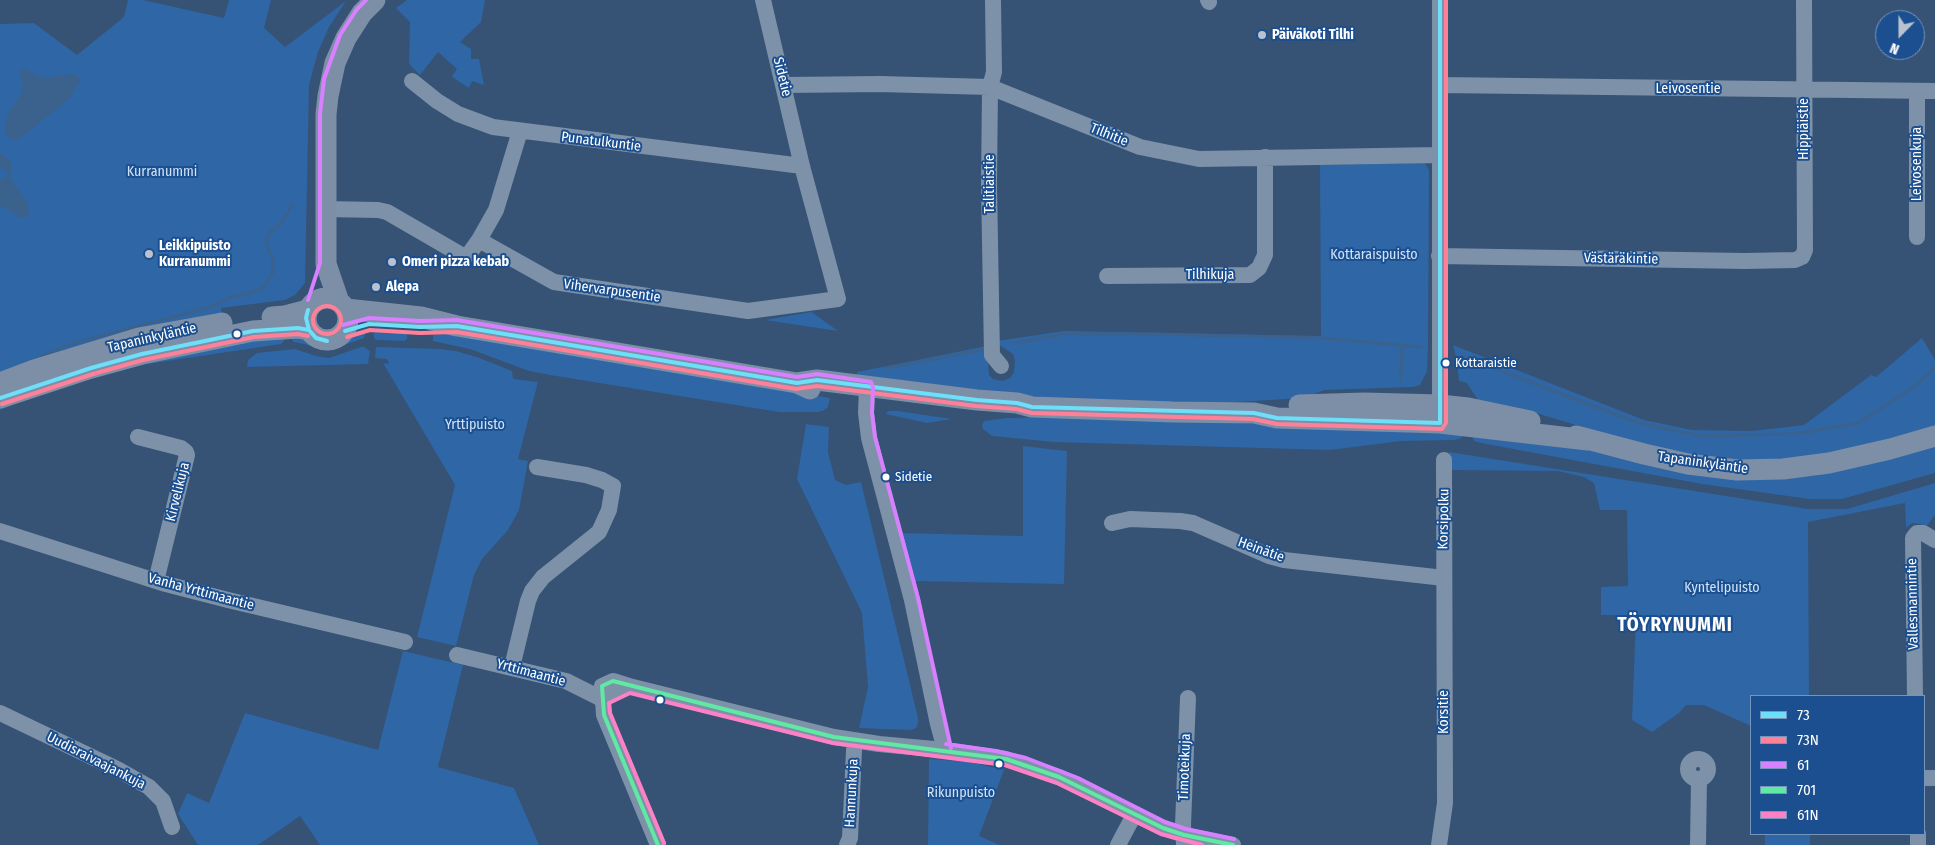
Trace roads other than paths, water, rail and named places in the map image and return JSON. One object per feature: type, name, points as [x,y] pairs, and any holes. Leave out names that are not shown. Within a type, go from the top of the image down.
[{"type":"main road","points":[[326,264],[348,322],[345,331],[337,338],[327,341],[316,338],[310,314],[326,264],[326,114],[330,80],[346,38],[362,13],[375,0]]},
{"type":"main road","points":[[310,314],[324,298],[334,299],[342,306]]},
{"type":"main road","name":"Tapaninkyläntie","points":[[342,306],[421,317],[457,326],[797,383],[817,380],[866,394],[1017,403],[1032,407],[1173,412],[1254,413],[1275,406],[1364,403],[1440,414],[1468,408],[1540,424],[1588,440],[1688,464],[1737,470],[1783,469],[1829,463],[1935,436]]},
{"type":"main road","name":"Tapaninkyläntie","points":[[0,383],[34,370],[139,338],[232,321],[310,314]]},
{"type":"main road","name":"Tapaninkyläntie","points":[[0,398],[91,368],[142,354],[253,331],[298,328],[310,314]]},
{"type":"main road","name":"Tapaninkyläntie","points":[[345,331],[369,324],[420,328],[457,326]]},
{"type":"street","name":"Sidetie","points":[[762,0],[802,166],[838,299]]},
{"type":"street","name":"Talitiaistie","points":[[993,0],[994,72],[990,87],[989,185],[992,354],[1001,366]]},
{"type":"street","points":[[1440,0],[1440,414]]},
{"type":"street","name":"Hippiäistie","points":[[1802,257],[1805,250],[1804,0]]},
{"type":"street","name":"Punatulkuntie","points":[[412,81],[436,101],[458,114],[493,127],[802,166]]},
{"type":"street","name":"Tilhitie","points":[[784,85],[880,84],[990,87],[1140,147],[1199,159],[1440,155]]},
{"type":"street","name":"Leivosentie","points":[[1440,85],[1935,91]]},
{"type":"street","name":"Leivosenkuja","points":[[1917,91],[1917,237]]},
{"type":"street","points":[[325,209],[378,210],[387,212],[463,256],[469,254],[496,210],[520,131]]},
{"type":"street","name":"Tilhikuja","points":[[1107,276],[1250,275],[1259,268],[1265,255],[1265,157]]},
{"type":"street","name":"Vihervarpusentie","points":[[479,240],[554,282],[748,311],[838,299]]},
{"type":"street","name":"Västäräkintie","points":[[1439,256],[1718,261],[1788,261],[1802,257]]},
{"type":"street","points":[[866,394],[869,438],[912,600],[945,750]]},
{"type":"street","name":"Kirvelikuja","points":[[138,437],[181,448],[186,452],[156,581]]},
{"type":"street","name":"Korsipolku","points":[[1444,460],[1444,578]]},
{"type":"street","points":[[512,668],[532,591],[543,577],[599,532],[609,510],[613,486],[586,475],[536,467]]},
{"type":"street","name":"Heinätie","points":[[1112,523],[1130,519],[1180,521],[1193,524],[1269,556],[1284,560],[1444,578]]},
{"type":"street","name":"Vanha Yrttimaantie","points":[[0,531],[156,581],[405,642]]},
{"type":"street","name":"Vallesmannintie","points":[[1915,695],[1913,538],[1917,533],[1923,533],[1935,540]]},
{"type":"street","name":"Korsitie","points":[[1439,845],[1444,803],[1444,578]]},
{"type":"street","name":"Yrttimaantie","points":[[457,655],[566,681],[602,699]]},
{"type":"street","points":[[658,845],[605,720],[602,686],[613,680],[629,686],[856,741],[995,757],[1042,770],[1098,795],[1184,840],[1233,845]]},
{"type":"street","name":"Timoteikuja","points":[[1184,840],[1188,698]]},
{"type":"street","name":"Uudisraivaajankuja","points":[[0,713],[117,769],[149,787],[163,801],[172,827]]},
{"type":"street","name":"Hannunkuja","points":[[847,845],[850,838],[856,741]]},
{"type":"street","points":[[1698,845],[1699,779]]},
{"type":"street","points":[[1118,845],[1134,815]]},
{"type":"waterway","points":[[35,359],[74,343],[211,307],[231,297],[251,293],[263,288],[273,272],[273,259],[266,244],[268,234],[282,222],[293,204]]},
{"type":"waterway","points":[[1015,343],[1065,334],[1156,334],[1321,338],[1421,347]]},
{"type":"waterway","points":[[1401,380],[1402,346]]},
{"type":"waterway","points":[[886,368],[982,350]]},
{"type":"waterway","points":[[1462,356],[1638,423],[1701,436],[1795,434],[1858,423],[1915,386],[1935,367]]},
{"type":"place","name":"Päiväkoti Tilhi","points":[[1262,35]]},
{"type":"place","name":"Leikkipuisto Kurranummi","points":[[149,254]]},
{"type":"place","name":"Omeri pizza kebab","points":[[392,262]]},
{"type":"place","name":"Alepa","points":[[376,287]]},
{"type":"place","name":"Kottaraistie","points":[[1446,363]]},
{"type":"place","name":"Sidetie","points":[[886,477]]},
{"type":"district","name":"TÖYRYNUMMI","points":[[1675,626]]},
{"type":"park label","name":"Kurranummi","points":[[162,172]]},
{"type":"park label","name":"Kottaraispuisto","points":[[1374,255]]},
{"type":"park label","name":"Yrttipuisto","points":[[475,425]]},
{"type":"park label","name":"Kyntelipuisto","points":[[1722,588]]},
{"type":"park label","name":"Rikunpuisto","points":[[961,793]]}]
